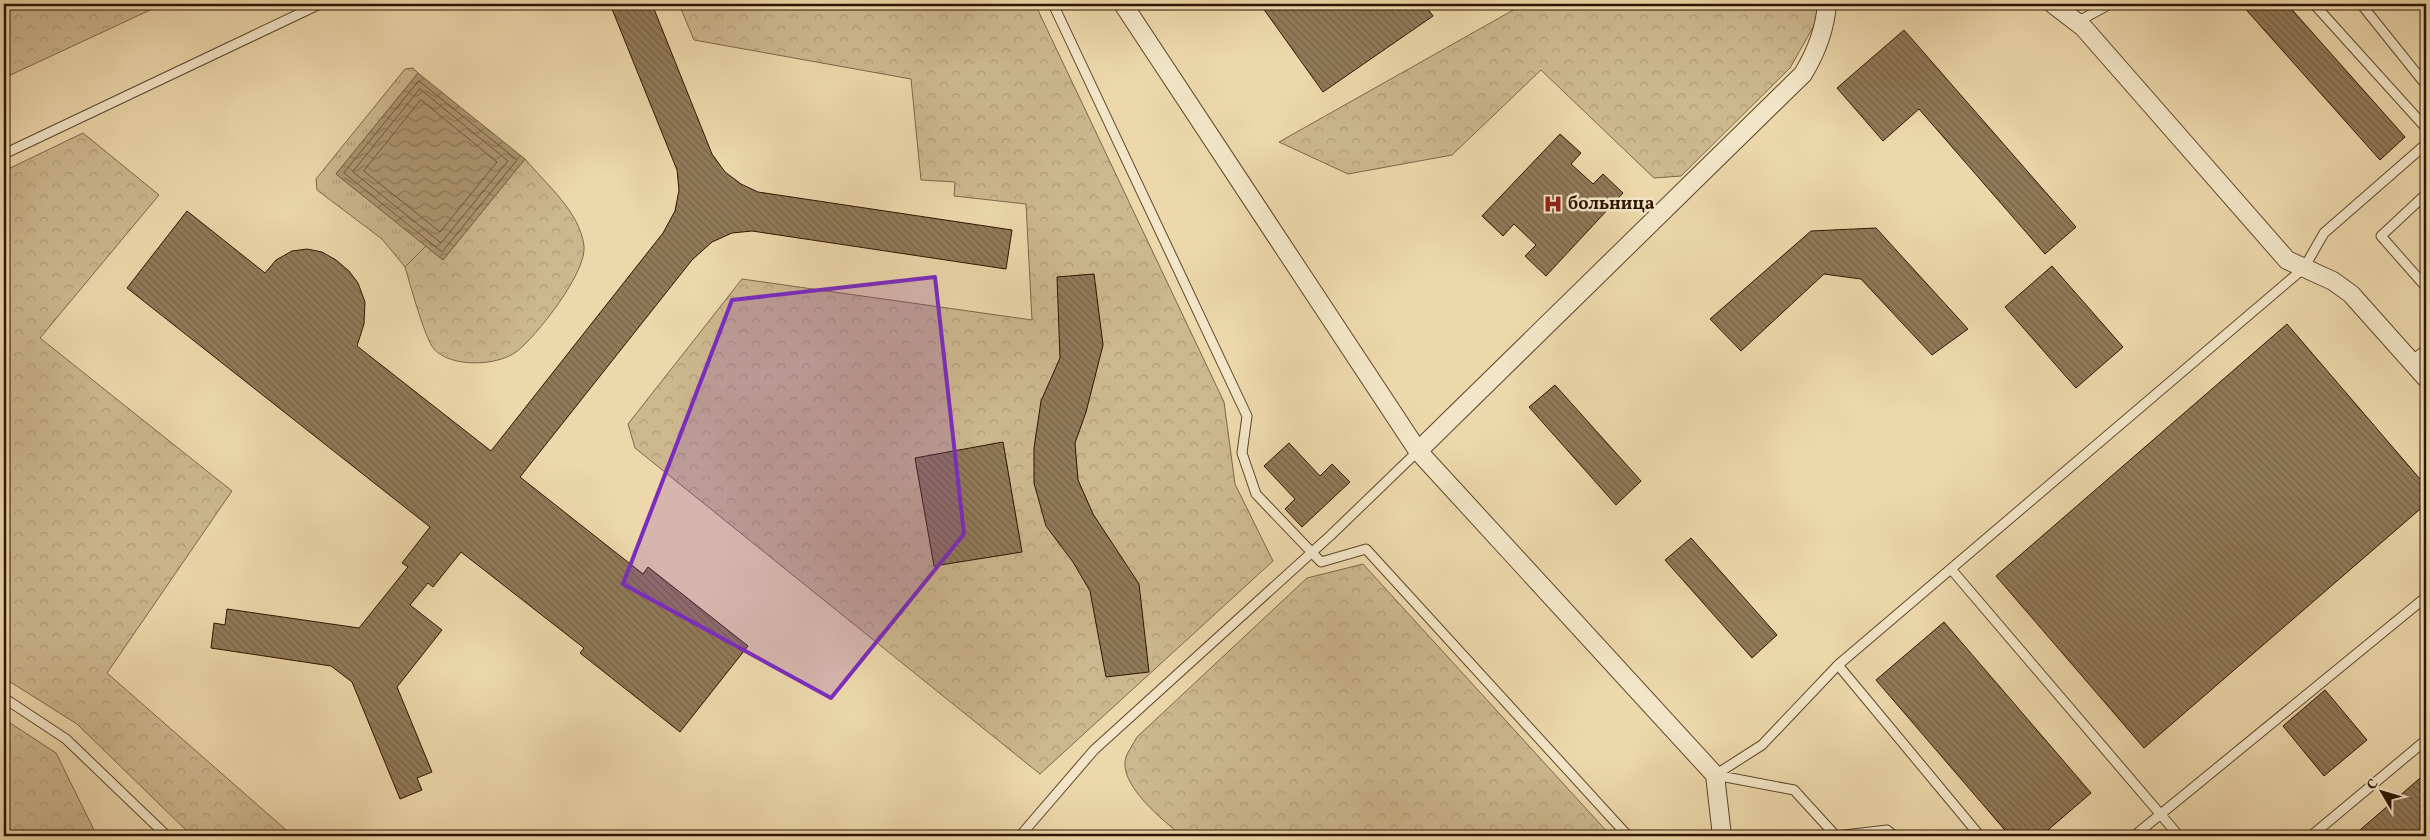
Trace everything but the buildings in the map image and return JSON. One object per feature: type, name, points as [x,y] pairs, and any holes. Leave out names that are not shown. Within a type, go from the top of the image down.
[{"type":"street","points":[[1123,4],[1418,451],[1715,775],[1722,836]]},
{"type":"street","points":[[1418,451],[1803,74],[1817,51],[1826,23],[1827,4]]},
{"type":"street","points":[[2053,4],[2077,22],[2287,260],[2333,281],[2351,294],[2426,378]]},
{"type":"lane","points":[[4,154],[320,4]]},
{"type":"lane","points":[[1053,4],[1247,416],[1242,452],[1256,494],[1321,562],[1366,549],[1628,836]]},
{"type":"lane","points":[[2077,22],[2110,4]]},
{"type":"lane","points":[[2314,4],[2426,128]]},
{"type":"lane","points":[[2361,4],[2426,85]]},
{"type":"lane","points":[[1715,775],[1762,745],[1838,665],[2304,268],[2324,233],[2426,144]]},
{"type":"lane","points":[[2426,194],[2381,236],[2426,287]]},
{"type":"lane","points":[[2411,361],[2426,350]]},
{"type":"lane","points":[[1020,836],[1094,750],[1312,552],[1418,451]]},
{"type":"lane","points":[[1951,569],[2179,836]]},
{"type":"lane","points":[[2134,836],[2426,597]]},
{"type":"lane","points":[[1838,665],[1980,836]]},
{"type":"lane","points":[[4,698],[66,739],[167,836]]},
{"type":"lane","points":[[2311,836],[2426,740]]},
{"type":"lane","points":[[1715,775],[1794,790],[1836,836],[1887,830],[1894,836]]},
{"type":"highlighted area","points":[[935,277],[964,534],[831,698],[623,584],[732,300]]},
{"type":"green space","points":[[4,4],[163,4],[4,78]]},
{"type":"green space","points":[[679,4],[1035,4],[1224,402],[1235,484],[1273,561],[1040,774],[635,448],[628,424],[742,279],[1032,320],[1026,204],[954,196],[955,182],[921,180],[911,79],[694,40]]},
{"type":"green space","points":[[1524,4],[1817,4],[1816,22],[1790,68],[1681,176],[1654,178],[1541,70],[1452,155],[1348,174],[1279,142]]},
{"type":"green space","points":[[413,68],[418,73],[336,174],[426,246],[405,267],[382,239],[317,190],[316,179],[405,69]]},
{"type":"green space","points":[[83,133],[159,195],[40,338],[232,491],[107,673],[293,836],[192,836],[77,724],[4,678],[4,171]]},
{"type":"green space","points":[[525,159],[561,199],[576,222],[584,246],[583,257],[578,271],[548,318],[516,352],[508,357],[486,362],[462,362],[451,359],[434,349],[430,343],[405,267],[426,246],[443,260]]},
{"type":"green space","points":[[1363,564],[1611,836],[1182,836],[1154,812],[1135,790],[1128,779],[1125,768],[1126,757],[1137,737],[1307,578]]},
{"type":"green space","points":[[4,719],[56,753],[97,836],[4,836]]},
{"type":"water","points":[[418,73],[525,159],[443,260],[336,174]]},
{"type":"place","name":"больница","points":[[1553,204]]}]
